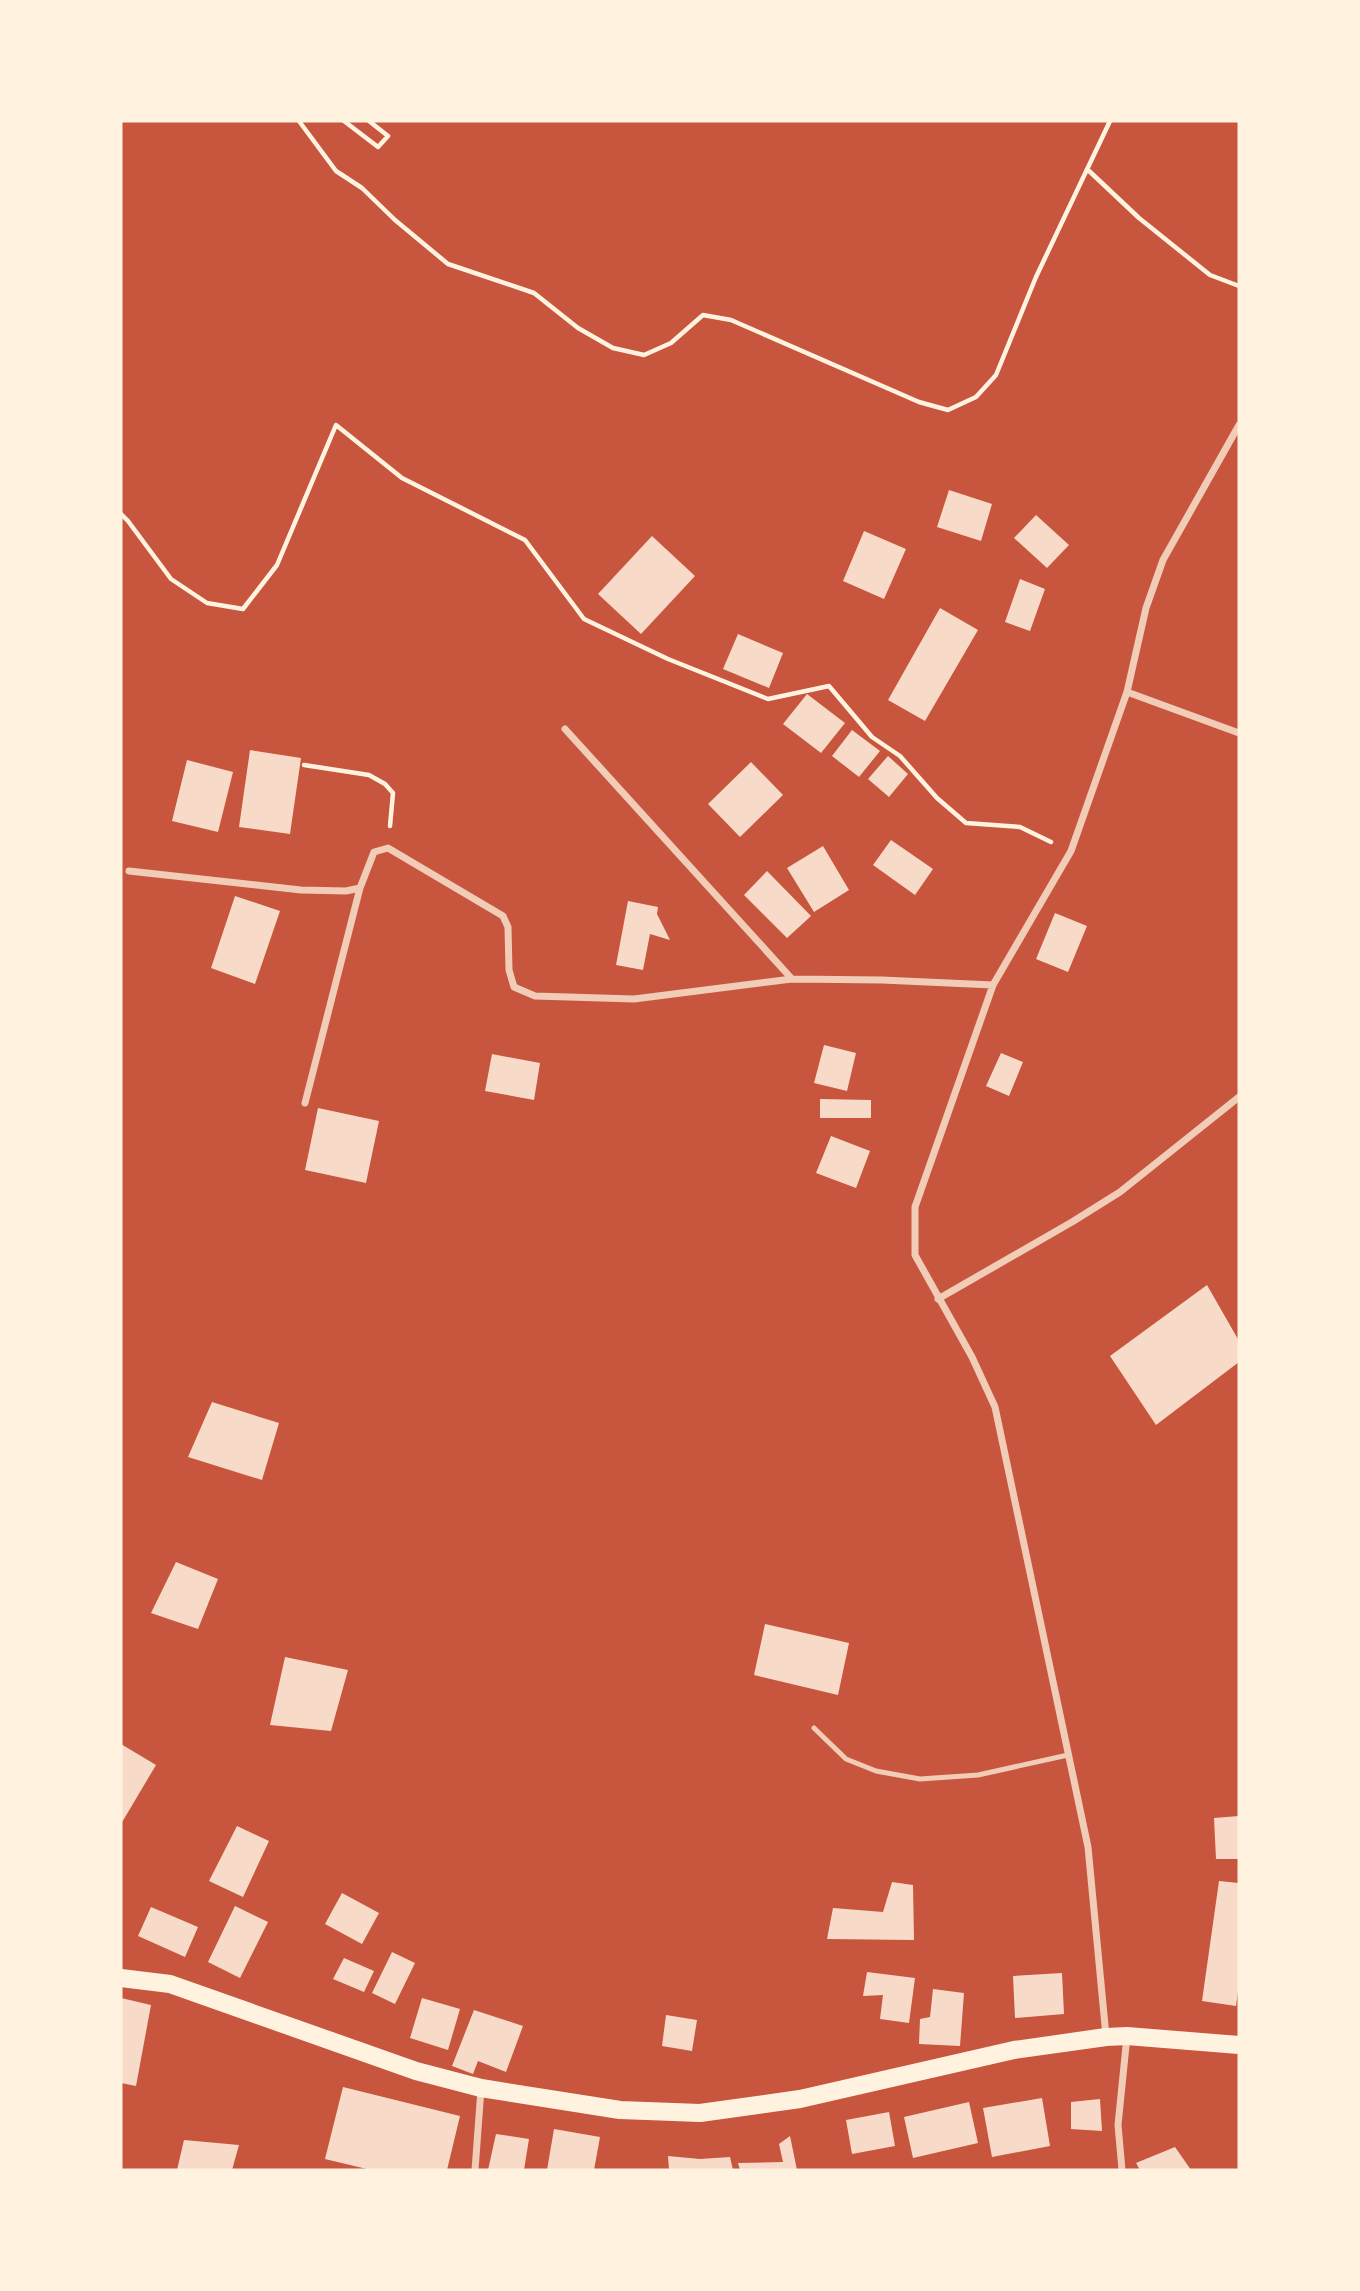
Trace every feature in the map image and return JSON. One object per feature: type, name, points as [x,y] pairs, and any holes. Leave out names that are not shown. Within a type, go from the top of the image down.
[{"type":"main road","points":[[121,1978],[170,1984],[416,2071],[481,2088],[620,2110],[700,2113],[800,2099],[1014,2050],[1106,2037],[1127,2036],[1239,2045]]},
{"type":"street","points":[[1106,2037],[1088,1847],[995,1407],[972,1357],[915,1255],[915,1206],[993,985],[1071,851],[1127,692],[1146,608],[1163,560],[1239,425]]},
{"type":"street","points":[[1127,692],[1239,733]]},
{"type":"street","points":[[565,729],[792,979]]},
{"type":"street","points":[[305,1103],[360,888],[374,852],[388,848],[503,916],[508,927],[509,970],[514,987],[535,996],[634,999],[792,979],[993,985]]},
{"type":"street","points":[[129,872],[301,890],[346,891],[360,888]]},
{"type":"street","points":[[938,1299],[1119,1192],[1239,1097]]},
{"type":"street","points":[[1122,2170],[1118,2125],[1127,2036]]},
{"type":"street","points":[[475,2170],[481,2088]]},
{"type":"lane","points":[[814,1728],[846,1759],[876,1771],[920,1779],[978,1775],[1068,1755]]},
{"type":"path","points":[[299,121],[336,171],[362,188],[395,220],[448,264],[534,293],[578,328],[613,348],[644,355],[671,343],[703,315],[731,320],[919,402],[948,410],[976,397],[996,375],[1037,277],[1110,121]]},
{"type":"path","points":[[344,121],[379,146],[388,136],[369,121]]},
{"type":"path","points":[[1087,169],[1139,218],[1210,275],[1239,286]]},
{"type":"path","points":[[121,514],[171,579],[207,603],[243,609],[277,565],[336,425],[402,478],[524,540],[584,619],[668,659],[768,699],[829,686],[872,737],[900,756],[937,798],[966,823],[1020,827],[1071,851]]},
{"type":"path","points":[[304,765],[369,775],[385,784],[393,793],[388,848]]},
{"type":"building","points":[[949,490],[992,504],[981,541],[937,527]]},
{"type":"building","points":[[1036,515],[1069,545],[1047,568],[1014,538]]},
{"type":"building","points":[[864,531],[906,549],[884,599],[843,581]]},
{"type":"building","points":[[652,536],[695,576],[641,634],[598,594]]},
{"type":"building","points":[[1020,579],[1045,589],[1030,631],[1005,622]]},
{"type":"building","points":[[940,608],[978,630],[925,721],[888,700]]},
{"type":"building","points":[[738,634],[783,653],[769,688],[723,669]]},
{"type":"building","points":[[807,694],[845,723],[821,753],[783,724]]},
{"type":"building","points":[[852,730],[880,751],[859,777],[832,756]]},
{"type":"building","points":[[250,750],[301,758],[290,834],[239,827]]},
{"type":"building","points":[[888,756],[908,774],[889,797],[868,779]]},
{"type":"building","points":[[187,760],[233,772],[218,832],[172,821]]},
{"type":"building","points":[[751,762],[783,795],[740,837],[708,804]]},
{"type":"building","points":[[891,840],[933,869],[915,895],[873,865]]},
{"type":"building","points":[[823,846],[849,890],[814,912],[787,868]]},
{"type":"building","points":[[767,871],[811,916],[787,938],[744,895]]},
{"type":"building","points":[[235,896],[280,911],[255,984],[211,968]]},
{"type":"building","points":[[628,901],[658,907],[657,914],[670,940],[650,934],[643,970],[616,965]]},
{"type":"building","points":[[1055,913],[1087,926],[1068,972],[1036,959]]},
{"type":"building","points":[[824,1045],[856,1053],[847,1091],[814,1083]]},
{"type":"building","points":[[1001,1053],[1023,1062],[1009,1096],[986,1086]]},
{"type":"building","points":[[492,1054],[540,1063],[534,1100],[485,1091]]},
{"type":"building","points":[[820,1099],[871,1100],[871,1118],[820,1118]]},
{"type":"building","points":[[318,1108],[379,1121],[366,1183],[305,1170]]},
{"type":"building","points":[[831,1136],[870,1151],[856,1188],[816,1173]]},
{"type":"building","points":[[1207,1285],[1239,1341],[1239,1362],[1156,1425],[1110,1356]]},
{"type":"building","points":[[212,1402],[279,1423],[262,1480],[188,1457]]},
{"type":"building","points":[[176,1562],[218,1579],[198,1629],[151,1613]]},
{"type":"building","points":[[765,1624],[849,1643],[838,1695],[754,1675]]},
{"type":"building","points":[[285,1657],[348,1670],[331,1731],[270,1725]]},
{"type":"building","points":[[121,1744],[156,1765],[121,1824]]},
{"type":"building","points":[[1239,1816],[1239,1859],[1216,1859],[1214,1818]]},
{"type":"building","points":[[237,1826],[269,1841],[243,1897],[209,1881]]},
{"type":"building","points":[[1219,1881],[1239,1883],[1239,1984],[1236,2006],[1202,2001]]},
{"type":"building","points":[[892,1882],[913,1885],[914,1940],[827,1939],[833,1908],[883,1912]]},
{"type":"building","points":[[342,1893],[379,1913],[362,1944],[325,1924]]},
{"type":"building","points":[[235,1906],[268,1922],[240,1978],[208,1962]]},
{"type":"building","points":[[151,1907],[198,1927],[185,1957],[138,1936]]},
{"type":"building","points":[[392,1952],[415,1963],[395,2004],[372,1993]]},
{"type":"building","points":[[344,1958],[374,1971],[364,1992],[333,1979]]},
{"type":"building","points":[[867,1972],[915,1978],[909,2023],[880,2019],[883,1995],[863,1996]]},
{"type":"building","points":[[1062,1973],[1064,2014],[1015,2018],[1013,1976]]},
{"type":"building","points":[[933,1989],[964,1993],[960,2046],[919,2044],[920,2019],[930,2017]]},
{"type":"building","points":[[121,1998],[151,2005],[136,2086],[121,2083]]},
{"type":"building","points":[[422,1998],[460,2009],[448,2050],[410,2038]]},
{"type":"building","points":[[474,2010],[523,2026],[506,2072],[478,2061],[473,2074],[452,2066]]},
{"type":"building","points":[[666,2015],[697,2020],[692,2051],[662,2046]]},
{"type":"building","points":[[343,2087],[460,2116],[447,2170],[371,2170],[325,2159]]},
{"type":"building","points":[[1042,2098],[1050,2146],[992,2157],[983,2108]]},
{"type":"building","points":[[1100,2099],[1102,2131],[1071,2129],[1071,2102]]},
{"type":"building","points":[[969,2102],[978,2143],[913,2158],[904,2117]]},
{"type":"building","points":[[889,2112],[895,2146],[852,2154],[846,2120]]},
{"type":"building","points":[[554,2129],[600,2137],[594,2170],[547,2170]]},
{"type":"building","points":[[496,2134],[529,2139],[524,2170],[488,2170]]},
{"type":"building","points":[[790,2136],[797,2170],[740,2170],[738,2163],[783,2162],[779,2144]]},
{"type":"building","points":[[184,2140],[239,2145],[232,2170],[177,2170]]},
{"type":"building","points":[[1175,2147],[1191,2170],[1140,2170],[1136,2163]]},
{"type":"building","points":[[668,2156],[700,2159],[730,2157],[733,2170],[669,2170]]}]
